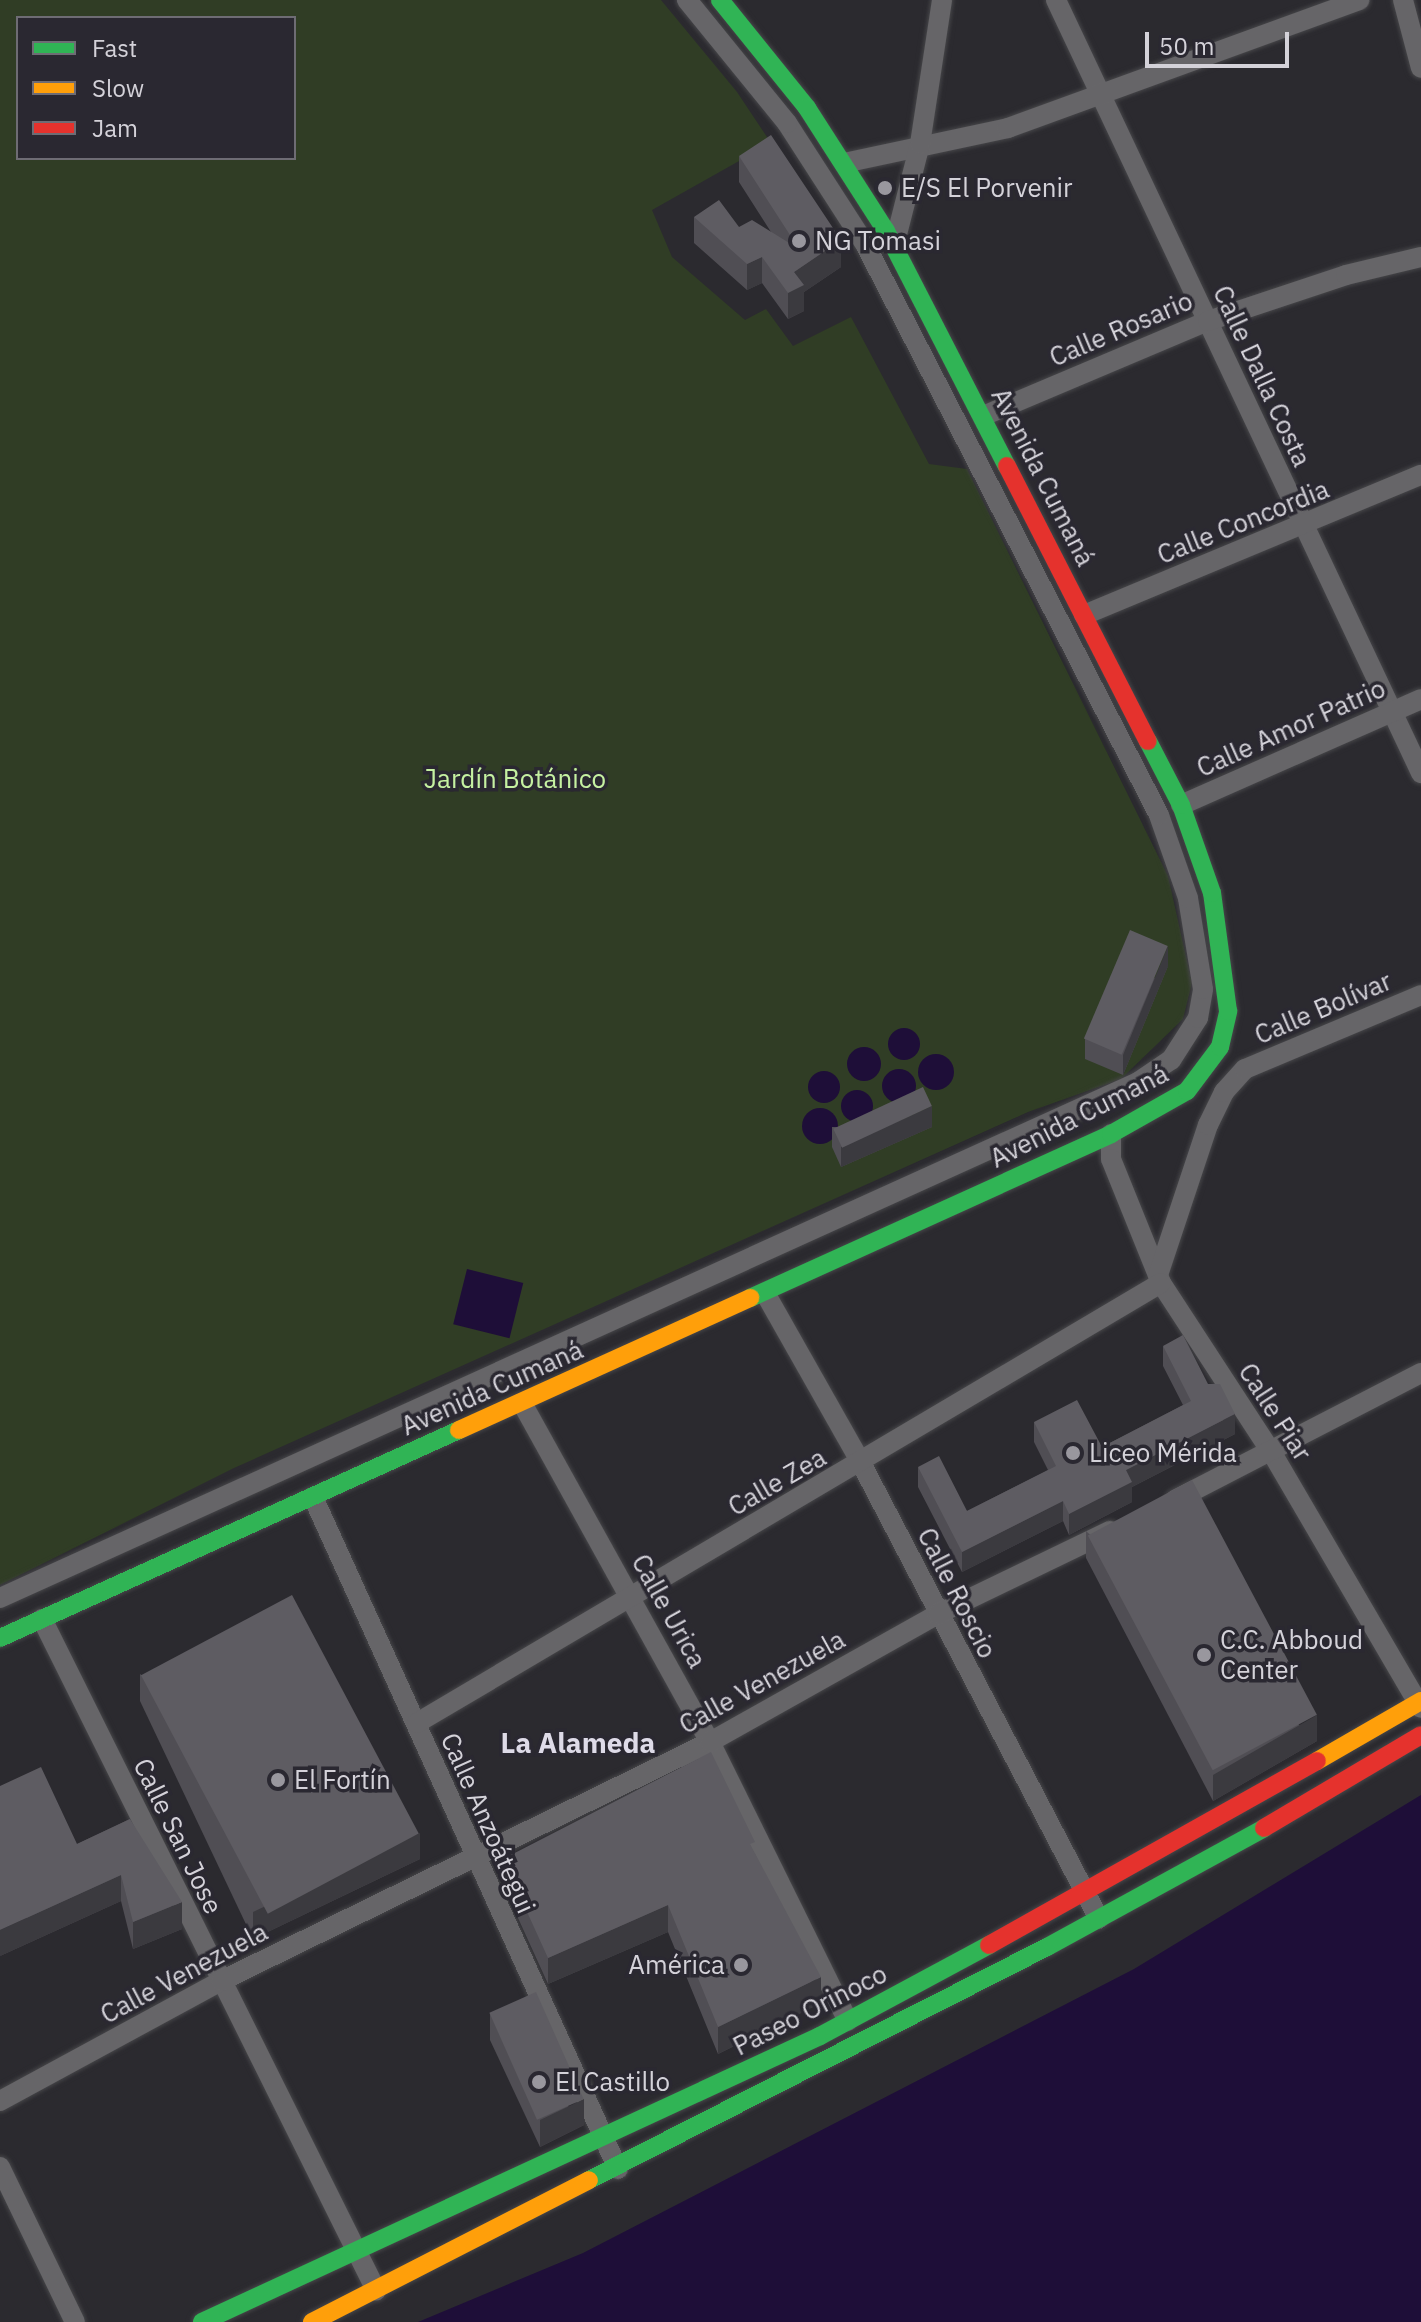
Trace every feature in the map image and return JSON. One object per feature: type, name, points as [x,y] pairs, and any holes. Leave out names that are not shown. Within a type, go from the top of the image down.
[{"type":"street","name":"Avenida Cumaná","points":[[0,1598],[1138,1082],[1171,1060],[1198,1018],[1203,989],[1188,898],[1159,815],[865,244],[787,123],[687,0]]},
{"type":"street","name":"Avenida Cumaná","points":[[0,1638],[1111,1134],[1172,1102],[1198,1082],[1225,1031],[1227,987],[1220,935],[1203,860],[1181,805],[894,246],[844,163],[720,0]]},
{"type":"street","points":[[894,246],[920,144],[942,0]]},
{"type":"street","name":"Calle Dalla Costa","points":[[1056,0],[1421,773]]},
{"type":"street","points":[[844,163],[896,155],[920,144],[1008,128],[1359,0]]},
{"type":"street","points":[[1403,0],[1421,68]]},
{"type":"street","name":"Calle Rosario","points":[[983,416],[1208,321],[1346,275],[1421,257]]},
{"type":"street","name":"Calle Concordia","points":[[1084,615],[1303,527],[1421,475]]},
{"type":"street","name":"Calle Amor Patrio","points":[[1181,805],[1421,699]]},
{"type":"street","name":"Calle Bolívar","points":[[1160,1279],[1208,1125],[1224,1092],[1245,1069],[1421,995]]},
{"type":"street","name":"Calle Piar","points":[[1111,1134],[1111,1159],[1160,1279],[1272,1453],[1420,1704]]},
{"type":"street","name":"Calle Zea","points":[[417,1723],[861,1463],[1160,1279]]},
{"type":"street","name":"Calle Roscio","points":[[765,1293],[861,1463],[1099,1919]]},
{"type":"street","points":[[1161,1506],[1272,1453],[1421,1373]]},
{"type":"street","name":"Calle Urica","points":[[522,1403],[633,1597],[710,1742],[848,2021]]},
{"type":"street","name":"Calle Anzoátegui","points":[[313,1497],[417,1723],[473,1857],[618,2169]]},
{"type":"street","name":"Calle Venezuela","points":[[0,2101],[221,1981],[710,1742],[938,1614],[1133,1520]]},
{"type":"street","name":"Calle San Jose","points":[[42,1619],[376,2290]]},
{"type":"street","name":"Paseo Orinoco","points":[[202,2322],[603,2139],[848,2021],[1085,1893],[1420,1704]]},
{"type":"street","name":"Paseo Orinoco","points":[[312,2322],[618,2169],[1099,1919],[1421,1735]]},
{"type":"street","points":[[0,2167],[75,2322]]},
{"type":"green space","name":"Jardín Botánico","points":[[0,0],[661,0],[737,92],[771,143],[652,210],[672,257],[745,320],[766,309],[793,346],[851,317],[929,464],[967,469],[1168,876],[1192,983],[1183,1019],[1121,1079],[1028,1112],[234,1468],[0,1585]]},
{"type":"shaded area","points":[[904,1028],[915,1033],[920,1044],[915,1055],[904,1060],[893,1055],[888,1044],[893,1033]]},
{"type":"shaded area","points":[[864,1047],[876,1052],[881,1064],[876,1076],[864,1081],[852,1076],[847,1064],[852,1052]]},
{"type":"shaded area","points":[[936,1054],[949,1059],[954,1072],[949,1085],[936,1090],[923,1085],[918,1072],[923,1059]]},
{"type":"shaded area","points":[[899,1069],[911,1074],[916,1086],[911,1098],[899,1103],[887,1098],[882,1086],[887,1074]]},
{"type":"shaded area","points":[[824,1071],[835,1076],[840,1087],[835,1098],[824,1103],[813,1098],[808,1087],[813,1076]]},
{"type":"shaded area","points":[[857,1090],[869,1094],[873,1106],[869,1118],[857,1122],[845,1118],[841,1106],[845,1094]]},
{"type":"shaded area","points":[[820,1108],[833,1113],[838,1126],[833,1139],[820,1144],[807,1139],[802,1126],[807,1113]]},
{"type":"shaded area","points":[[467,1269],[523,1283],[509,1338],[453,1324]]},
{"type":"shaded area","points":[[1421,1795],[1421,2322],[418,2322],[583,2253],[1134,1969]]},
{"type":"building","points":[[771,135],[841,240],[794,272],[804,285],[788,293],[762,257],[747,264],[694,217],[719,200],[739,227],[752,220],[799,249],[739,156]]},
{"type":"building","points":[[1130,930],[1168,946],[1122,1055],[1084,1039]]},
{"type":"building","points":[[923,1087],[932,1106],[842,1148],[833,1129]]},
{"type":"building","points":[[1183,1335],[1208,1384],[1220,1384],[1235,1414],[1126,1470],[1132,1482],[1069,1514],[1063,1501],[962,1552],[918,1467],[939,1456],[967,1511],[1056,1466],[1034,1422],[1077,1400],[1102,1447],[1191,1401],[1163,1346]]},
{"type":"building","name":"C.C. Abboud Center","points":[[1192,1480],[1317,1715],[1213,1770],[1088,1535]]},
{"type":"building","name":"El Fortín","points":[[292,1595],[419,1833],[268,1914],[141,1675]]},
{"type":"building","points":[[711,1752],[755,1842],[750,1844],[821,1977],[718,2027],[668,1905],[548,1958],[503,1859]]},
{"type":"building","points":[[41,1767],[77,1844],[130,1819],[182,1902],[133,1922],[121,1875],[0,1930],[0,1786]]},
{"type":"building","name":"El Castillo","points":[[536,1992],[584,2099],[537,2120],[489,2013]]},
{"type":"traffic: fast","points":[[720,0],[807,108],[886,231],[1007,466]]},
{"type":"traffic: fast","points":[[750,1298],[1111,1134],[1187,1091],[1220,1047],[1228,1011],[1212,893],[1181,805],[1148,741]]},
{"type":"traffic: fast","points":[[0,1638],[459,1430]]},
{"type":"traffic: fast","points":[[589,2180],[1047,1947],[1264,1828]]},
{"type":"traffic: fast","points":[[202,2322],[820,2036],[989,1945]]},
{"type":"traffic: slow","points":[[459,1430],[750,1298]]},
{"type":"traffic: slow","points":[[1317,1761],[1421,1701]]},
{"type":"traffic: slow","points":[[312,2322],[589,2180]]},
{"type":"traffic: jam","points":[[1007,466],[1148,741]]},
{"type":"traffic: jam","points":[[1264,1828],[1421,1735]]},
{"type":"traffic: jam","points":[[989,1945],[1317,1761]]},
{"type":"place","name":"E/S El Porvenir","points":[[885,188]]},
{"type":"place","name":"NG Tomasi","points":[[799,241]]},
{"type":"place","name":"Liceo Mérida","points":[[1073,1453]]},
{"type":"place","name":"C.C. Abboud Center","points":[[1204,1655]]},
{"type":"place","name":"El Fortín","points":[[278,1780]]},
{"type":"place","name":"América","points":[[741,1965]]},
{"type":"place","name":"El Castillo","points":[[539,2082]]},
{"type":"district","name":"La Alameda","points":[[578,1743]]}]
